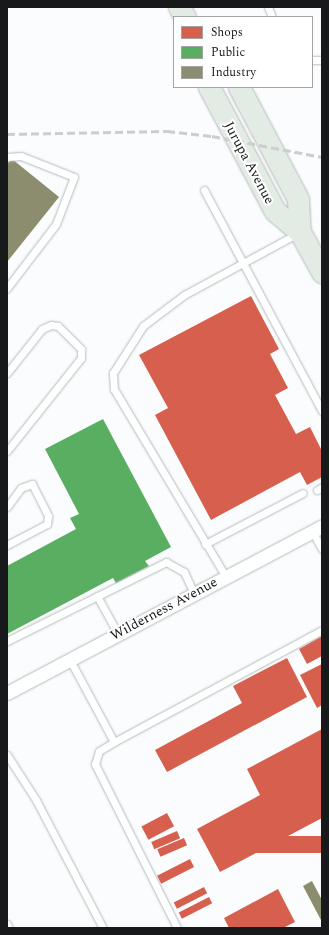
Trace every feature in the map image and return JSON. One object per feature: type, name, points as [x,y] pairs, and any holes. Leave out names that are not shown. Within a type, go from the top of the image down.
[{"type":"main road","points":[[179,7],[184,16]]},
{"type":"main road","name":"Jurupa Avenue","points":[[210,88],[275,211],[300,232],[322,272]]},
{"type":"main road","name":"Jurupa Avenue","points":[[240,88],[298,199],[300,232]]},
{"type":"street","name":"Wilderness Avenue","points":[[7,694],[317,528]]},
{"type":"lane","points":[[7,157],[21,156],[74,177],[56,224],[7,288]]},
{"type":"lane","points":[[204,190],[322,411]]},
{"type":"lane","points":[[226,577],[114,389],[113,373],[143,326],[184,295],[300,232]]},
{"type":"lane","points":[[7,373],[42,329],[51,325],[58,326],[81,349],[81,358],[7,451]]},
{"type":"lane","points":[[7,507],[21,488],[32,484],[48,516],[47,524],[7,545]]},
{"type":"lane","points":[[205,544],[303,493]]},
{"type":"lane","points":[[317,528],[322,549]]},
{"type":"lane","points":[[7,641],[166,562],[184,572],[194,593]]},
{"type":"lane","points":[[97,596],[118,634]]},
{"type":"lane","points":[[177,928],[95,764],[99,750],[322,630]]},
{"type":"lane","points":[[70,660],[114,742]]},
{"type":"lane","points":[[7,754],[36,800],[104,928]]},
{"type":"lane","points":[[7,924],[9,928]]},
{"type":"building: Shops","points":[[251,296],[279,349],[270,354],[288,388],[275,395],[296,434],[310,427],[322,451],[322,477],[307,485],[300,472],[211,520],[155,415],[168,408],[139,355]]},
{"type":"building: Shops","points":[[322,636],[322,656],[307,664],[299,649]]},
{"type":"building: Shops","points":[[287,658],[307,697],[167,772],[155,750],[242,703],[233,686]]},
{"type":"building: Shops","points":[[322,664],[322,705],[317,708],[300,675]]},
{"type":"building: Shops","points":[[322,729],[322,818],[220,872],[197,829],[260,795],[247,769]]},
{"type":"building: Shops","points":[[167,813],[174,826],[148,840],[141,827]]},
{"type":"building: Shops","points":[[177,831],[180,838],[154,849],[151,842]]},
{"type":"building: Shops","points":[[212,836],[322,836],[322,853],[212,853]]},
{"type":"building: Shops","points":[[184,838],[187,845],[160,857],[157,849]]},
{"type":"building: Shops","points":[[190,859],[194,867],[161,884],[157,876]]},
{"type":"building: Shops","points":[[204,887],[207,893],[177,909],[174,902]]},
{"type":"building: Shops","points":[[278,889],[295,922],[283,928],[229,928],[224,918]]},
{"type":"building: Shops","points":[[209,897],[212,903],[182,919],[179,912]]},
{"type":"building: Public","points":[[103,419],[171,547],[145,561],[149,566],[116,583],[113,578],[7,634],[7,566],[76,529],[70,518],[79,514],[45,449]]},
{"type":"building: Industry","points":[[12,159],[59,197],[7,262],[7,164]]},
{"type":"building: Industry","points":[[312,881],[322,900],[322,922],[303,886]]},
{"type":"railway","points":[[7,134],[167,131],[212,136],[322,157]]}]
